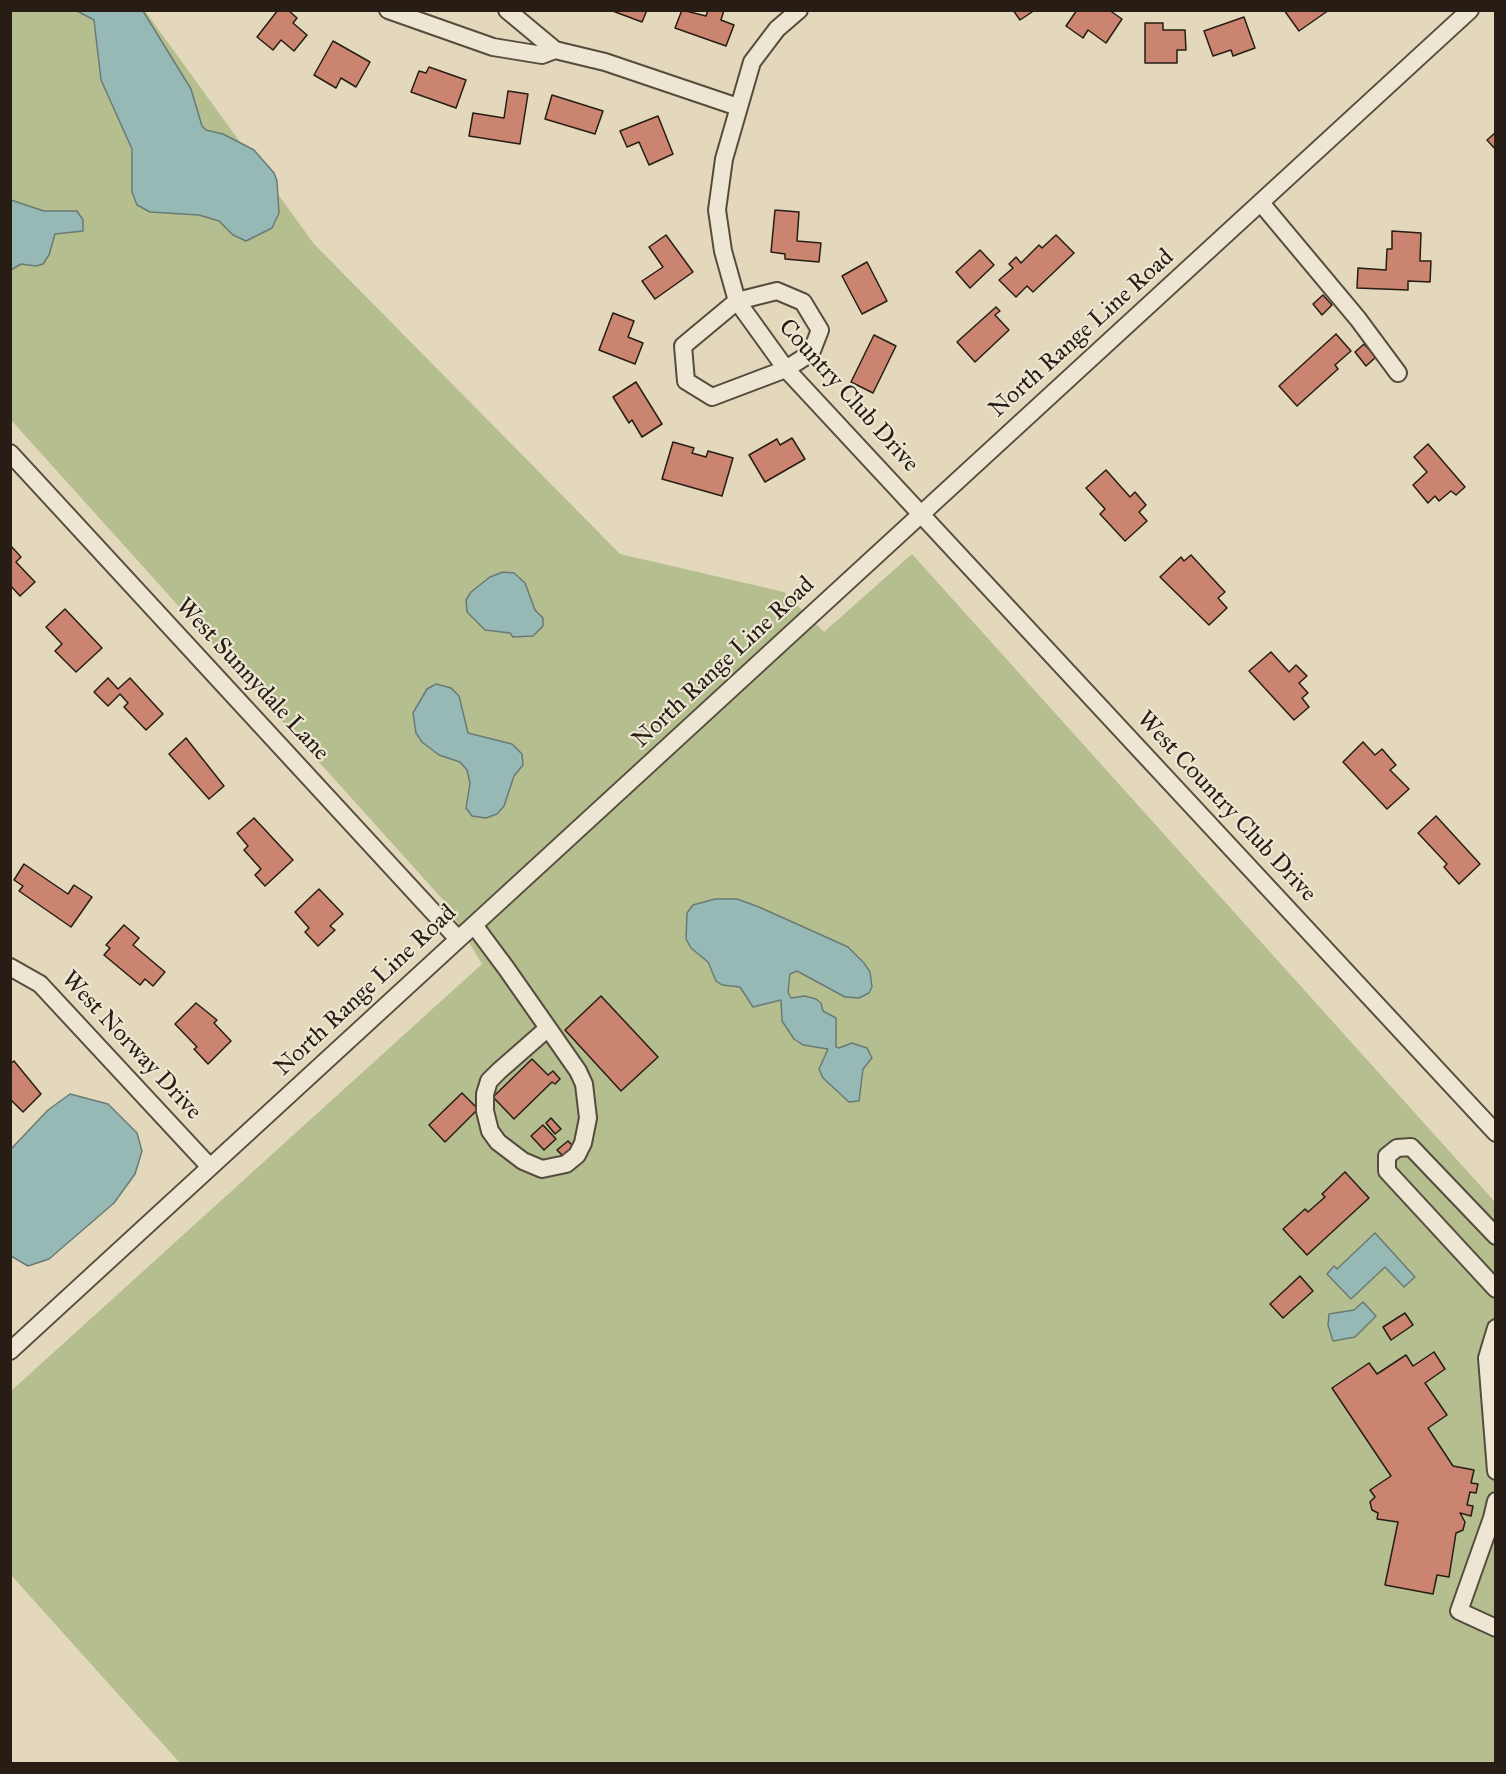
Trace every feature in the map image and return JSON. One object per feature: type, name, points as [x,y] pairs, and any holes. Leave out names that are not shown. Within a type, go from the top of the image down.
[{"type":"street","points":[[388,10],[494,47],[542,55],[555,50]]},
{"type":"street","points":[[507,10],[555,50],[605,62],[738,107]]},
{"type":"street","name":"Country Club Drive","points":[[799,10],[777,29],[752,62],[724,159],[717,210],[723,251],[737,301],[786,369],[921,513]]},
{"type":"street","name":"North Range Line Road","points":[[10,1351],[1470,10]]},
{"type":"street","points":[[1260,203],[1358,319],[1398,373]]},
{"type":"street","points":[[777,291],[803,302],[820,330],[811,353],[786,369],[712,397],[686,381],[683,346],[737,301],[777,291]]},
{"type":"street","name":"West Sunnydale Lane","points":[[10,453],[458,939]]},
{"type":"street","name":"West Country Club Drive","points":[[921,513],[1496,1133]]},
{"type":"street","points":[[474,925],[548,1028],[585,1084],[588,1118],[583,1143],[577,1155],[555,1168],[542,1169],[523,1161],[498,1142],[490,1131],[485,1111],[485,1094],[489,1081],[548,1028]]},
{"type":"street","name":"West Norway Drive","points":[[10,967],[40,984],[210,1167]]},
{"type":"street","points":[[1496,1236],[1411,1147],[1397,1148],[1387,1156],[1387,1171],[1496,1288]]},
{"type":"street","points":[[1496,1328],[1487,1358],[1492,1372],[1496,1471]]},
{"type":"street","points":[[1496,1501],[1459,1611],[1496,1628]]},
{"type":"green space","points":[[10,11],[145,11],[314,244],[620,554],[784,592],[824,632],[912,554],[1495,1202],[1495,1763],[180,1763],[11,1575],[11,1391],[482,964],[445,902],[11,420]]},
{"type":"water","points":[[77,11],[143,11],[191,89],[202,126],[206,130],[223,134],[254,150],[274,173],[277,181],[279,213],[272,228],[246,241],[233,235],[219,221],[199,215],[150,212],[137,205],[132,192],[132,149],[101,80],[94,20]]},
{"type":"water","points":[[11,200],[44,211],[77,211],[83,220],[83,231],[55,234],[49,255],[43,264],[36,266],[21,264],[11,270]]},
{"type":"water","points":[[503,572],[514,573],[525,583],[535,610],[543,618],[543,626],[533,636],[513,637],[510,633],[485,630],[467,612],[466,600],[471,592],[490,577]]},
{"type":"water","points":[[436,684],[451,688],[459,696],[468,733],[512,744],[522,754],[523,765],[514,776],[504,806],[497,814],[486,818],[472,816],[466,808],[470,783],[467,770],[460,762],[439,755],[422,742],[416,733],[413,713],[427,689]]},
{"type":"water","points":[[715,899],[737,899],[759,907],[848,947],[864,963],[870,972],[872,987],[869,993],[859,998],[845,997],[797,971],[790,974],[788,992],[791,998],[805,996],[816,999],[821,1003],[823,1011],[836,1018],[836,1047],[852,1043],[867,1048],[872,1058],[863,1069],[859,1101],[849,1102],[823,1078],[819,1069],[828,1049],[803,1045],[794,1039],[782,1021],[781,1000],[753,1007],[740,987],[722,985],[716,981],[708,962],[691,948],[686,939],[687,913],[693,905]]},
{"type":"water","points":[[70,1094],[108,1104],[137,1133],[142,1151],[135,1174],[114,1203],[49,1259],[28,1266],[11,1256],[11,1149],[48,1110]]},
{"type":"water","points":[[1375,1233],[1415,1277],[1404,1287],[1385,1267],[1351,1299],[1327,1274],[1334,1266],[1337,1269]]},
{"type":"water","points":[[1363,1302],[1376,1316],[1355,1337],[1333,1341],[1328,1325],[1329,1314],[1354,1310]]},
{"type":"building","points":[[278,10],[288,10],[297,18],[293,23],[307,35],[294,51],[281,40],[273,50],[257,37]]},
{"type":"building","points":[[610,10],[647,10],[642,22]]},
{"type":"building","points":[[682,10],[706,16],[708,10],[724,10],[721,20],[734,25],[726,46],[675,28]]},
{"type":"building","points":[[1013,10],[1035,10],[1020,20]]},
{"type":"building","points":[[1077,10],[1109,10],[1122,19],[1106,43],[1088,30],[1083,38],[1066,26]]},
{"type":"building","points":[[1284,10],[1329,10],[1299,31]]},
{"type":"building","points":[[1244,17],[1255,48],[1233,56],[1231,50],[1213,56],[1204,31]]},
{"type":"building","points":[[1145,23],[1163,23],[1163,30],[1185,30],[1186,50],[1177,50],[1177,63],[1145,63]]},
{"type":"building","points":[[333,41],[370,62],[356,87],[341,78],[336,88],[314,75]]},
{"type":"building","points":[[429,67],[466,80],[456,108],[411,92],[419,71],[426,73]]},
{"type":"building","points":[[508,91],[528,94],[520,144],[469,136],[473,113],[504,118]]},
{"type":"building","points":[[552,95],[603,111],[595,134],[545,119]]},
{"type":"building","points":[[658,116],[673,154],[649,165],[639,142],[627,147],[620,131]]},
{"type":"building","points":[[1496,133],[1496,150],[1487,140]]},
{"type":"building","points":[[775,210],[799,212],[797,241],[821,243],[819,262],[785,259],[785,254],[771,252]]},
{"type":"building","points":[[1392,231],[1421,233],[1420,261],[1431,261],[1430,282],[1408,281],[1408,290],[1357,288],[1358,268],[1386,270],[1387,249],[1392,249]]},
{"type":"building","points":[[666,235],[693,272],[655,299],[642,281],[663,267],[649,247]]},
{"type":"building","points":[[1056,235],[1074,253],[1033,292],[1027,286],[1016,297],[999,280],[1013,268],[1009,264],[1016,257],[1021,263],[1039,245],[1042,248]]},
{"type":"building","points":[[980,250],[994,265],[970,288],[956,272]]},
{"type":"building","points":[[867,262],[887,301],[862,314],[842,276]]},
{"type":"building","points":[[1323,295],[1332,305],[1322,315],[1313,304]]},
{"type":"building","points":[[996,307],[1000,311],[995,315],[1009,330],[975,362],[957,342]]},
{"type":"building","points":[[613,313],[634,321],[628,337],[643,343],[635,364],[599,350]]},
{"type":"building","points":[[1336,334],[1351,351],[1335,365],[1338,369],[1297,406],[1279,386]]},
{"type":"building","points":[[874,335],[896,346],[873,393],[851,382]]},
{"type":"building","points":[[1364,344],[1376,357],[1366,366],[1355,352]]},
{"type":"building","points":[[636,382],[662,424],[642,437],[632,420],[629,423],[613,397]]},
{"type":"building","points":[[792,438],[805,459],[765,482],[749,455],[777,439],[780,445]]},
{"type":"building","points":[[673,442],[694,448],[692,453],[706,457],[708,451],[733,458],[722,496],[662,479]]},
{"type":"building","points":[[1428,444],[1465,487],[1456,495],[1451,491],[1439,501],[1435,496],[1428,503],[1413,485],[1427,472],[1414,457]]},
{"type":"building","points":[[1106,470],[1130,497],[1135,492],[1146,505],[1139,512],[1147,521],[1125,541],[1100,514],[1105,509],[1086,488]]},
{"type":"building","points":[[10,545],[21,557],[16,562],[35,582],[20,596],[10,585]]},
{"type":"building","points":[[1191,555],[1225,592],[1218,598],[1227,608],[1209,625],[1160,577],[1181,557],[1184,561]]},
{"type":"building","points":[[65,609],[102,648],[76,672],[55,651],[62,644],[46,627]]},
{"type":"building","points":[[1271,652],[1289,672],[1296,665],[1307,676],[1299,683],[1308,693],[1302,698],[1309,707],[1294,720],[1249,671]]},
{"type":"building","points":[[108,678],[118,689],[130,678],[163,714],[146,730],[124,707],[128,703],[120,694],[108,706],[94,692]]},
{"type":"building","points":[[186,738],[224,786],[209,799],[169,754]]},
{"type":"building","points":[[1363,742],[1375,755],[1382,749],[1396,765],[1390,770],[1409,789],[1387,809],[1343,762]]},
{"type":"building","points":[[1436,816],[1480,864],[1459,884],[1444,867],[1447,864],[1418,833]]},
{"type":"building","points":[[254,818],[293,860],[265,886],[255,875],[261,869],[244,850],[248,846],[237,833]]},
{"type":"building","points":[[24,864],[68,894],[74,885],[92,897],[71,927],[19,891],[23,886],[14,880]]},
{"type":"building","points":[[319,889],[343,914],[330,926],[335,930],[318,946],[305,932],[309,928],[295,912]]},
{"type":"building","points":[[124,925],[139,938],[133,945],[165,972],[153,986],[145,979],[140,985],[104,955],[110,948],[106,945]]},
{"type":"building","points":[[601,996],[658,1057],[621,1091],[565,1030]]},
{"type":"building","points":[[196,1003],[217,1020],[214,1023],[231,1041],[208,1064],[194,1049],[197,1047],[175,1024]]},
{"type":"building","points":[[532,1059],[548,1075],[553,1071],[560,1079],[555,1084],[552,1082],[514,1119],[493,1097]]},
{"type":"building","points":[[14,1061],[41,1094],[23,1112],[10,1099],[10,1064]]},
{"type":"building","points":[[462,1093],[478,1109],[445,1142],[429,1125]]},
{"type":"building","points":[[551,1118],[561,1129],[555,1134],[546,1123]]},
{"type":"building","points":[[543,1125],[556,1139],[544,1150],[531,1136]]},
{"type":"building","points":[[568,1141],[573,1146],[563,1156],[557,1150]]},
{"type":"building","points":[[1345,1172],[1369,1198],[1307,1255],[1283,1229],[1305,1209],[1308,1212],[1325,1197],[1322,1194]]},
{"type":"building","points":[[1300,1276],[1313,1291],[1283,1318],[1270,1304]]},
{"type":"building","points":[[1405,1313],[1413,1325],[1391,1340],[1383,1327]]},
{"type":"building","points":[[1434,1352],[1445,1369],[1425,1383],[1447,1415],[1428,1428],[1453,1466],[1474,1470],[1471,1483],[1478,1484],[1476,1493],[1470,1492],[1467,1505],[1473,1506],[1471,1516],[1460,1513],[1465,1522],[1463,1530],[1456,1533],[1449,1577],[1437,1575],[1433,1594],[1385,1585],[1398,1522],[1377,1519],[1378,1513],[1372,1510],[1370,1502],[1375,1497],[1370,1490],[1391,1476],[1332,1388],[1369,1363],[1377,1374],[1406,1355],[1413,1366]]}]
